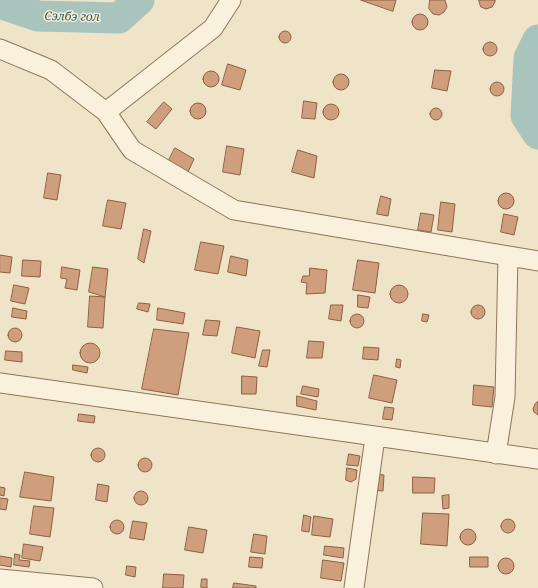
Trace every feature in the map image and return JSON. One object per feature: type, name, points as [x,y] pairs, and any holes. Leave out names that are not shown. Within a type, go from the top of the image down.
[{"type":"street","points":[[106,112],[213,28],[231,0]]},
{"type":"street","points":[[0,49],[51,70],[106,112],[132,150],[234,210],[538,261]]},
{"type":"street","points":[[496,454],[505,397],[508,256]]},
{"type":"street","points":[[0,383],[538,459]]},
{"type":"street","points":[[354,588],[375,437]]},
{"type":"street","points":[[0,578],[93,588]]},
{"type":"building","points":[[361,0],[396,0],[393,11]]},
{"type":"building","points":[[430,0],[445,0],[447,7],[444,12],[439,15],[433,14],[429,9]]},
{"type":"building","points":[[479,0],[495,0],[495,2],[492,7],[486,9],[481,7]]},
{"type":"building","points":[[417,14],[423,14],[428,19],[426,28],[423,30],[417,30],[412,25],[412,19]]},
{"type":"building","points":[[287,31],[290,32],[290,42],[283,43],[280,42],[279,35],[280,32]]},
{"type":"building","points":[[490,42],[495,44],[497,49],[495,54],[490,56],[485,54],[483,49],[485,44]]},
{"type":"building","points":[[228,64],[246,70],[240,90],[222,85]]},
{"type":"building","points":[[435,70],[451,71],[447,91],[432,88]]},
{"type":"building","points":[[208,71],[214,71],[219,76],[217,85],[214,87],[208,87],[203,82],[203,76]]},
{"type":"building","points":[[341,74],[348,79],[349,82],[344,89],[341,90],[334,85],[333,82],[338,75]]},
{"type":"building","points":[[494,82],[500,82],[504,86],[504,92],[500,96],[494,96],[490,92],[490,86]]},
{"type":"building","points":[[304,101],[317,103],[315,119],[302,118]]},
{"type":"building","points":[[164,102],[172,109],[156,129],[147,122]]},
{"type":"building","points":[[198,103],[204,105],[206,111],[204,117],[198,119],[192,117],[190,111],[192,105]]},
{"type":"building","points":[[328,104],[334,104],[339,109],[337,118],[334,120],[328,120],[323,115],[323,109]]},
{"type":"building","points":[[438,108],[441,109],[441,119],[434,120],[431,119],[430,112],[431,109]]},
{"type":"building","points":[[227,146],[244,149],[240,175],[223,172]]},
{"type":"building","points":[[175,148],[194,159],[187,174],[168,162]]},
{"type":"building","points":[[298,150],[317,156],[314,178],[292,172]]},
{"type":"building","points":[[48,173],[61,175],[57,200],[44,198]]},
{"type":"building","points":[[506,193],[512,195],[514,201],[512,207],[506,209],[500,207],[498,201],[500,195]]},
{"type":"building","points":[[381,196],[391,199],[388,216],[377,214]]},
{"type":"building","points":[[108,200],[126,203],[121,229],[103,226]]},
{"type":"building","points":[[441,202],[455,204],[452,232],[438,230]]},
{"type":"building","points":[[421,213],[434,215],[431,232],[418,230]]},
{"type":"building","points":[[504,214],[518,217],[514,235],[501,232]]},
{"type":"building","points":[[144,229],[151,231],[144,263],[138,259]]},
{"type":"building","points":[[201,242],[224,246],[218,274],[195,270]]},
{"type":"building","points":[[0,255],[12,257],[10,273],[0,272]]},
{"type":"building","points":[[231,256],[248,260],[246,276],[228,272]]},
{"type":"building","points":[[23,260],[41,261],[40,277],[22,276]]},
{"type":"building","points":[[358,260],[379,263],[375,293],[353,290]]},
{"type":"building","points":[[62,267],[80,270],[77,290],[65,288],[67,279],[61,278]]},
{"type":"building","points":[[93,267],[108,269],[105,297],[89,292]]},
{"type":"building","points":[[310,268],[327,270],[325,293],[306,294],[307,283],[301,282],[303,276],[309,276]]},
{"type":"building","points":[[14,285],[29,288],[25,304],[11,301]]},
{"type":"building","points":[[399,285],[405,288],[408,294],[405,300],[399,303],[393,300],[390,294],[393,288]]},
{"type":"building","points":[[358,295],[370,297],[368,308],[358,307]]},
{"type":"building","points":[[90,296],[105,297],[103,328],[88,327]]},
{"type":"building","points":[[139,303],[150,304],[148,312],[137,309]]},
{"type":"building","points":[[331,305],[343,305],[341,321],[329,319]]},
{"type":"building","points":[[475,305],[481,305],[485,309],[485,315],[481,319],[475,319],[471,315],[471,309]]},
{"type":"building","points":[[13,308],[27,311],[26,319],[12,317]]},
{"type":"building","points":[[158,308],[185,313],[183,324],[157,320]]},
{"type":"building","points":[[357,314],[362,316],[364,321],[362,326],[357,328],[352,326],[350,321],[352,316]]},
{"type":"building","points":[[423,314],[429,315],[427,322],[422,321]]},
{"type":"building","points":[[206,320],[220,321],[217,336],[203,335]]},
{"type":"building","points":[[237,327],[260,331],[255,358],[232,353]]},
{"type":"building","points":[[12,328],[18,328],[22,332],[22,338],[18,342],[12,342],[8,338],[8,332]]},
{"type":"building","points":[[154,329],[189,333],[178,395],[142,389]]},
{"type":"building","points":[[309,341],[324,342],[322,358],[307,358]]},
{"type":"building","points":[[90,343],[97,346],[100,353],[97,360],[90,363],[83,360],[80,353],[83,346]]},
{"type":"building","points":[[364,347],[379,348],[378,360],[363,359]]},
{"type":"building","points":[[263,350],[270,350],[267,367],[259,366]]},
{"type":"building","points":[[6,351],[22,352],[22,362],[5,360]]},
{"type":"building","points":[[397,359],[401,360],[400,368],[396,367]]},
{"type":"building","points":[[73,365],[88,367],[87,373],[73,370]]},
{"type":"building","points":[[374,375],[397,380],[392,403],[369,398]]},
{"type":"building","points":[[242,376],[257,377],[256,394],[242,394]]},
{"type":"building","points":[[474,385],[494,387],[492,407],[473,405]]},
{"type":"building","points":[[303,386],[319,389],[318,397],[301,394]]},
{"type":"building","points":[[297,396],[317,401],[316,410],[297,406]]},
{"type":"building","points":[[538,402],[538,415],[533,409]]},
{"type":"building","points":[[385,407],[394,408],[392,420],[383,419]]},
{"type":"building","points":[[79,414],[95,416],[94,423],[78,421]]},
{"type":"building","points":[[95,448],[101,448],[105,452],[105,458],[101,462],[95,462],[91,458],[91,452]]},
{"type":"building","points":[[349,454],[360,456],[358,466],[347,465]]},
{"type":"building","points":[[145,458],[150,460],[152,465],[150,470],[145,472],[140,470],[138,465],[140,460]]},
{"type":"building","points":[[347,468],[357,470],[356,479],[351,482],[346,480]]},
{"type":"building","points":[[25,472],[54,477],[51,501],[20,497]]},
{"type":"building","points":[[374,474],[384,475],[383,491],[372,490]]},
{"type":"building","points":[[413,477],[435,478],[434,493],[413,493]]},
{"type":"building","points":[[98,484],[109,486],[107,502],[96,500]]},
{"type":"building","points":[[0,487],[5,488],[4,496],[0,495]]},
{"type":"building","points":[[138,491],[144,491],[148,495],[148,501],[144,505],[138,505],[134,501],[134,495]]},
{"type":"building","points":[[449,495],[449,508],[443,509],[442,496]]},
{"type":"building","points":[[0,498],[8,499],[6,510],[0,509]]},
{"type":"building","points":[[34,506],[54,508],[50,537],[30,534]]},
{"type":"building","points":[[423,513],[449,514],[447,546],[421,544]]},
{"type":"building","points":[[304,515],[311,517],[309,532],[302,531]]},
{"type":"building","points":[[314,516],[333,519],[330,537],[312,535]]},
{"type":"building","points":[[508,519],[513,521],[515,526],[513,531],[508,533],[503,531],[501,526],[503,521]]},
{"type":"building","points":[[117,520],[122,522],[124,527],[122,532],[117,534],[112,532],[110,527],[112,522]]},
{"type":"building","points":[[133,521],[147,523],[144,540],[130,538]]},
{"type":"building","points":[[189,527],[207,530],[203,553],[185,550]]},
{"type":"building","points":[[468,529],[474,531],[476,537],[474,543],[468,545],[462,543],[460,537],[462,531]]},
{"type":"building","points":[[254,534],[267,536],[265,554],[251,552]]},
{"type":"building","points":[[24,544],[43,547],[40,561],[22,558]]},
{"type":"building","points":[[325,546],[344,548],[343,558],[324,555]]},
{"type":"building","points":[[15,554],[20,555],[19,560],[30,561],[29,567],[14,565]]},
{"type":"building","points":[[0,556],[12,558],[11,567],[0,565]]},
{"type":"building","points":[[250,557],[263,558],[262,568],[249,567]]},
{"type":"building","points":[[470,557],[488,557],[488,567],[470,567]]},
{"type":"building","points":[[506,558],[513,563],[514,566],[509,573],[506,574],[499,569],[498,566],[503,559]]},
{"type":"building","points":[[323,560],[344,563],[341,581],[321,578]]},
{"type":"building","points":[[127,566],[136,567],[135,577],[126,575]]},
{"type":"building","points":[[164,574],[184,575],[183,588],[163,588]]},
{"type":"building","points":[[202,579],[207,579],[207,588],[201,587]]},
{"type":"building","points":[[234,583],[256,586],[256,588],[233,588]]},
{"type":"waterway","name":"Сэлбэ гол","points":[[0,3],[38,16],[119,18],[139,0]]},
{"type":"waterway","name":"Сэлбэ гол","points":[[538,40],[529,58],[526,116],[538,134]]}]
